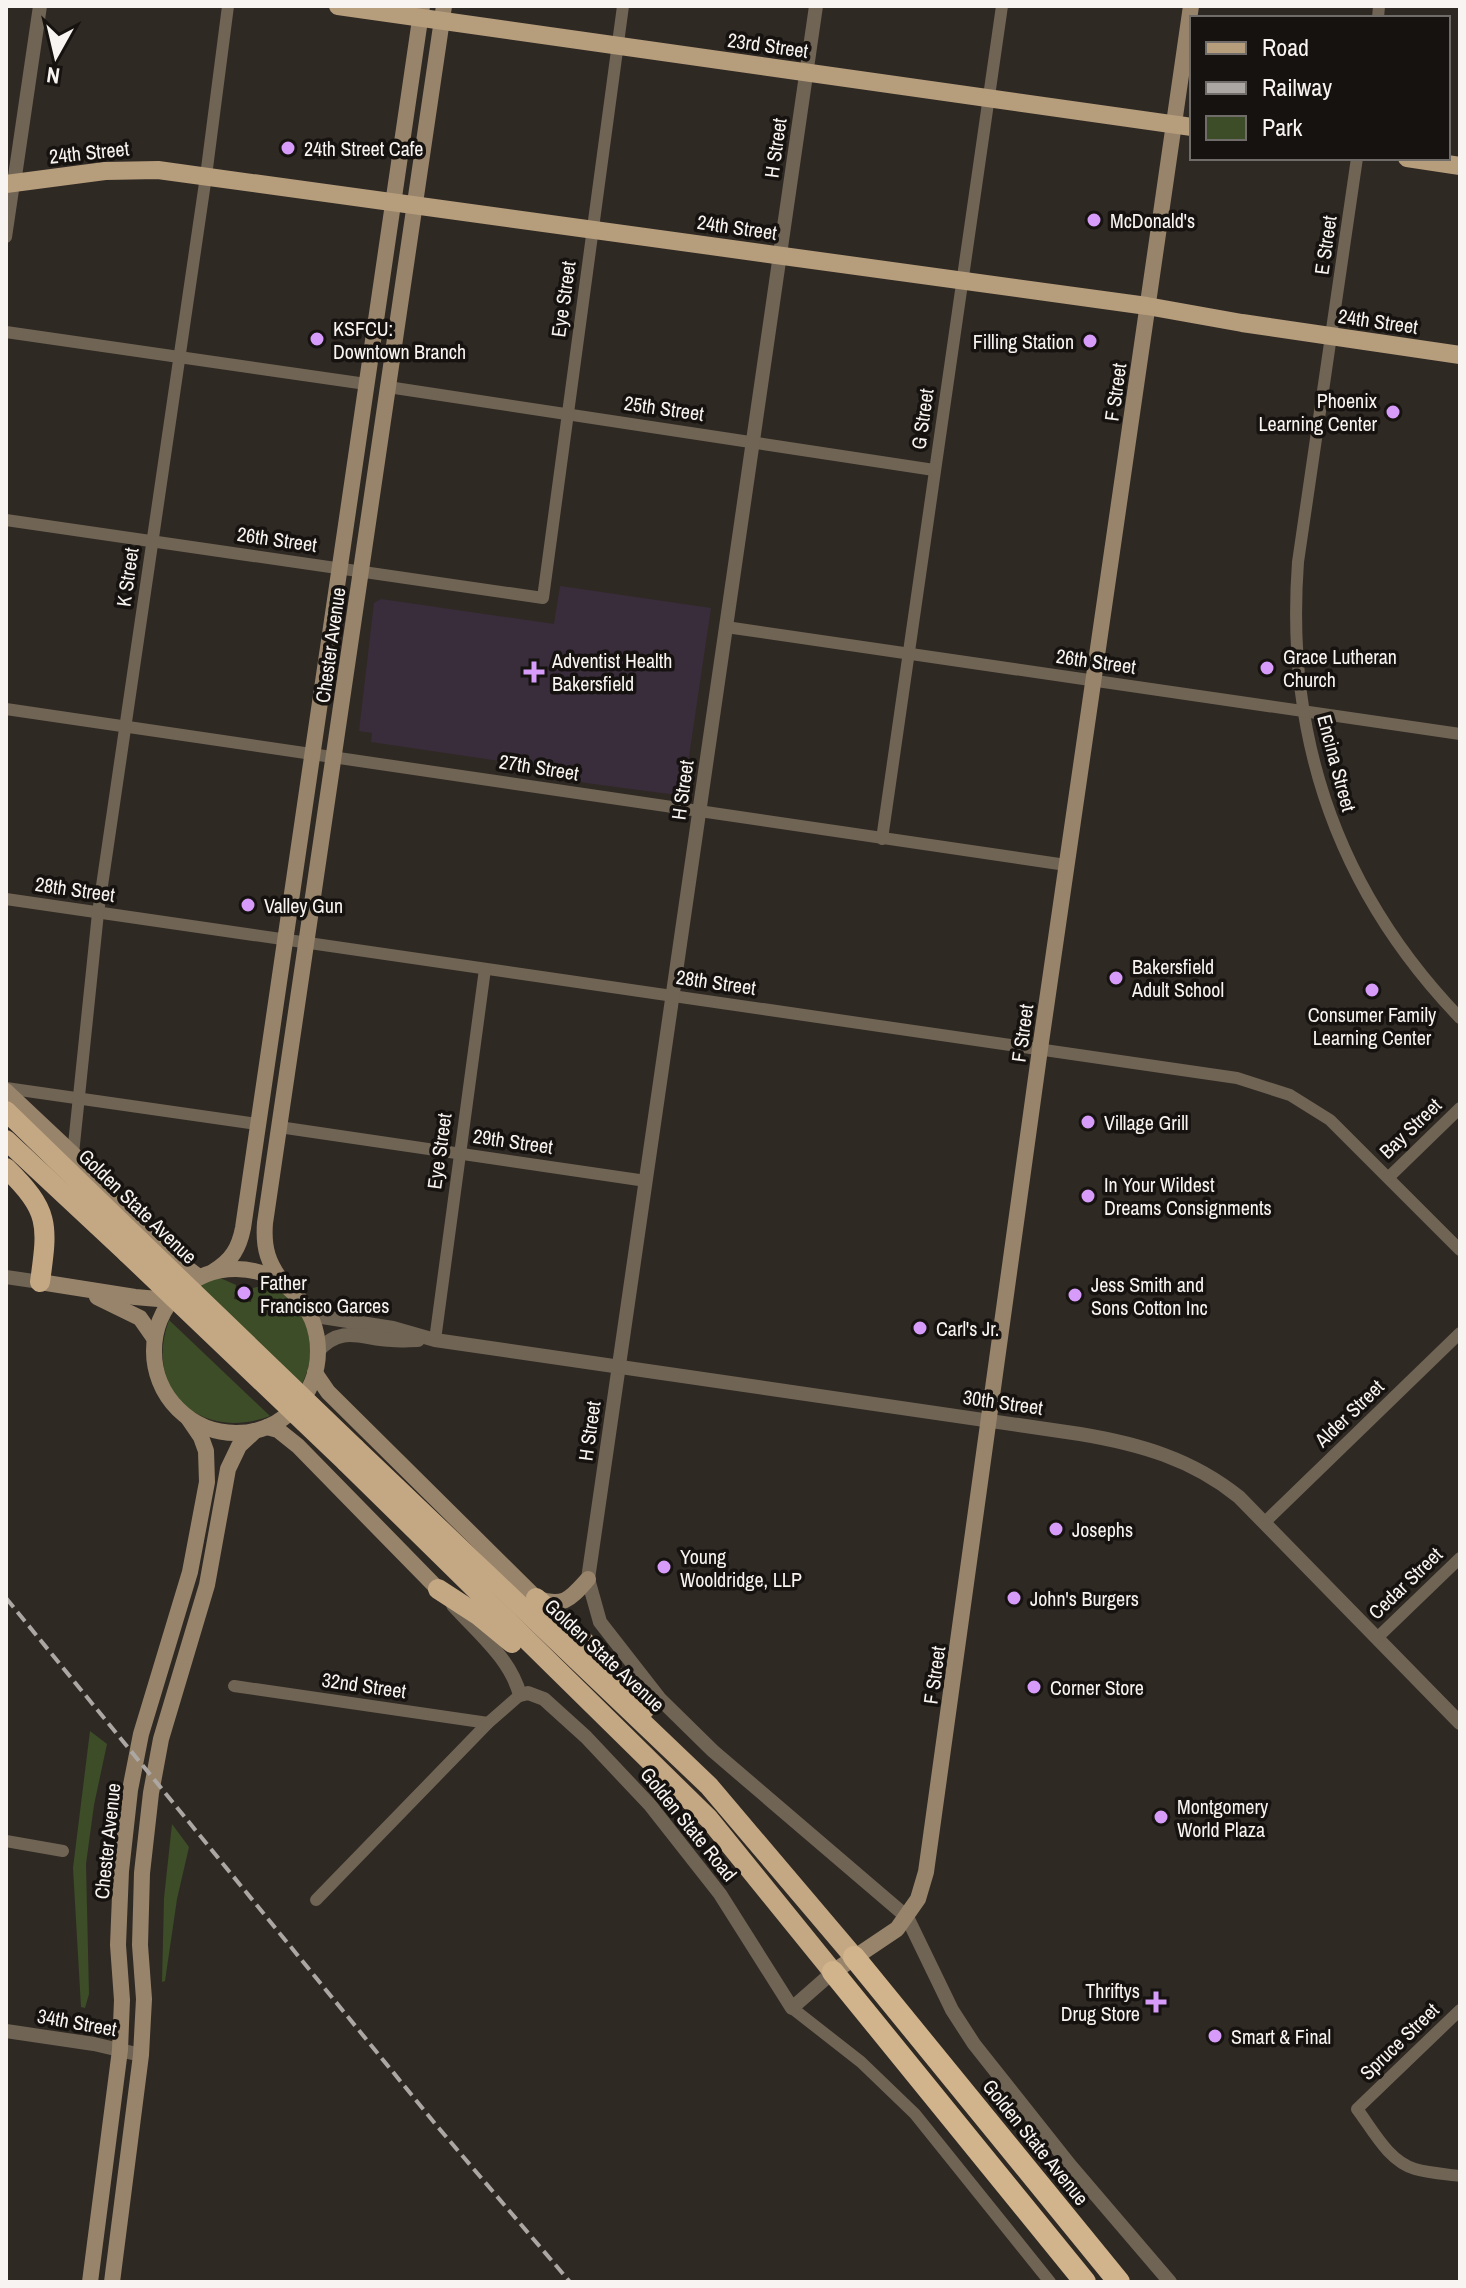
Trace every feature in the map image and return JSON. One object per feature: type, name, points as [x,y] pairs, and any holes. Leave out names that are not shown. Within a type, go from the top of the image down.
[{"type":"highway","name":"Golden State Avenue","points":[[6,1111],[133,1247],[350,1455],[709,1786],[854,1957],[1119,2282]]},
{"type":"highway","name":"Golden State Avenue","points":[[6,1140],[133,1247]]},
{"type":"highway","points":[[6,1168],[29,1190],[43,1217],[45,1246],[40,1282]]},
{"type":"highway","name":"Golden State Avenue","points":[[350,1455],[605,1719],[709,1819],[1085,2282]]},
{"type":"highway","points":[[438,1589],[478,1615],[605,1719]]},
{"type":"highway","points":[[536,1598],[590,1647],[709,1786]]},
{"type":"main road","name":"23rd Street","points":[[338,6],[443,13],[617,46],[1183,126]]},
{"type":"main road","name":"Chester Avenue","points":[[207,1274],[231,1258],[240,1241],[421,12]]},
{"type":"main road","name":"Chester Avenue","points":[[284,1284],[273,1270],[264,1241],[443,13]]},
{"type":"main road","name":"F Street","points":[[833,1972],[897,1929],[918,1899],[926,1872],[1147,306],[1183,126],[1190,21]]},
{"type":"main road","points":[[1420,160],[1460,166]]},
{"type":"main road","name":"24th Street","points":[[10,184],[128,169],[206,176],[1147,306],[1460,355]]},
{"type":"main road","points":[[377,311],[385,324],[388,387]]},
{"type":"main road","points":[[6,1090],[73,1154],[170,1255],[207,1274]]},
{"type":"main road","points":[[261,1429],[293,1411],[310,1387],[318,1351],[315,1329],[307,1309],[284,1284],[272,1277],[243,1269],[207,1274],[170,1300],[154,1338],[155,1371],[177,1409],[188,1418],[220,1432],[278,1430],[298,1446],[438,1589]]},
{"type":"main road","points":[[40,1282],[170,1300]]},
{"type":"main road","points":[[77,1288],[140,1318],[154,1338]]},
{"type":"main road","points":[[315,1373],[328,1392],[536,1598],[554,1604],[562,1602],[588,1579]]},
{"type":"main road","name":"Chester Avenue","points":[[90,2282],[120,2050],[122,2000],[118,1945],[130,1790],[141,1734],[190,1572],[207,1482],[206,1451],[188,1418]]},
{"type":"main road","name":"Chester Avenue","points":[[112,2282],[141,2055],[144,1999],[140,1945],[142,1887],[151,1793],[161,1739],[207,1585],[228,1469],[239,1446],[261,1429]]},
{"type":"street","points":[[6,237],[10,184],[40,6]]},
{"type":"street","name":"K Street","points":[[73,1154],[98,913],[228,6]]},
{"type":"street","name":"Eye Street","points":[[543,598],[623,6]]},
{"type":"street","name":"H Street","points":[[588,1579],[816,6]]},
{"type":"street","name":"G Street","points":[[882,839],[1002,6]]},
{"type":"street","name":"E Street","points":[[1331,337],[1357,160]]},
{"type":"street","points":[[6,332],[366,384]]},
{"type":"street","name":"Encina Street","points":[[1331,337],[1297,575],[1295,640],[1302,711],[1323,796],[1352,868],[1399,946],[1460,1018]]},
{"type":"street","name":"25th Street","points":[[388,387],[934,470]]},
{"type":"street","name":"26th Street","points":[[6,520],[543,598]]},
{"type":"street","name":"26th Street","points":[[726,627],[1460,734]]},
{"type":"street","name":"27th Street","points":[[6,709],[1066,865]]},
{"type":"street","name":"28th Street","points":[[6,899],[1237,1078],[1265,1085],[1309,1105],[1330,1120],[1460,1250]]},
{"type":"street","name":"Eye Street","points":[[435,1340],[485,969]]},
{"type":"street","points":[[6,1090],[257,1124]]},
{"type":"street","name":"Bay Street","points":[[1389,1177],[1460,1108]]},
{"type":"street","name":"29th Street","points":[[279,1127],[646,1181]]},
{"type":"street","points":[[6,1277],[40,1282]]},
{"type":"street","name":"30th Street","points":[[307,1309],[322,1317],[393,1328],[435,1340],[1108,1438],[1169,1456],[1200,1469],[1220,1482],[1265,1522],[1460,1723]]},
{"type":"street","name":"Alder Street","points":[[1265,1522],[1460,1333]]},
{"type":"street","name":"30th Street","points":[[318,1351],[326,1342],[342,1335],[435,1340]]},
{"type":"street","name":"Cedar Street","points":[[1377,1638],[1460,1558]]},
{"type":"street","points":[[588,1579],[600,1622],[660,1699],[713,1751],[907,1917],[952,2010],[974,2044],[1075,2171],[1170,2282]]},
{"type":"street","points":[[316,1900],[488,1723],[520,1695],[515,1677],[505,1662],[438,1589]]},
{"type":"street","name":"32nd Street","points":[[234,1686],[488,1723]]},
{"type":"street","name":"Golden State Road","points":[[520,1695],[528,1693],[544,1699],[586,1737],[650,1805],[720,1894],[792,2008],[861,2062],[915,2114],[1050,2282]]},
{"type":"street","points":[[6,1841],[63,1851]]},
{"type":"street","name":"F Street","points":[[792,2008],[833,1972]]},
{"type":"street","name":"Spruce Street","points":[[1460,2010],[1357,2109],[1391,2155],[1402,2164],[1415,2170],[1460,2176]]},
{"type":"street","name":"34th Street","points":[[6,2031],[141,2055]]},
{"type":"shaded area","name":"Adventist Health Bakersfield","points":[[560,586],[711,608],[684,790],[677,795],[586,783],[523,768],[520,764],[371,742],[372,733],[359,731],[374,603],[381,599],[554,624]]},
{"type":"green space","points":[[218,1277],[236,1285],[234,1299],[251,1302],[253,1288],[272,1283],[294,1304],[302,1316],[310,1344],[307,1373],[300,1387],[198,1286]]},
{"type":"green space","points":[[169,1320],[270,1416],[245,1422],[221,1422],[201,1416],[184,1404],[171,1388],[164,1369],[163,1346]]},
{"type":"green space","points":[[90,1731],[107,1744],[86,1864],[89,1994],[85,2008],[81,2007],[73,1868]]},
{"type":"green space","points":[[172,1824],[189,1847],[177,1899],[165,1981],[162,1982],[164,1898]]},
{"type":"railway","points":[[6,1598],[437,2126],[570,2282]]},
{"type":"place","name":"24th Street Cafe","points":[[288,148]]},
{"type":"place","name":"McDonald's","points":[[1094,220]]},
{"type":"place","name":"KSFCU: Downtown Branch","points":[[317,339]]},
{"type":"place","name":"Filling Station","points":[[1090,341]]},
{"type":"place","name":"Phoenix Learning Center","points":[[1393,412]]},
{"type":"place","name":"Grace Lutheran Church","points":[[1267,668]]},
{"type":"place","name":"Adventist Health Bakersfield","points":[[534,672]]},
{"type":"place","name":"Valley Gun","points":[[248,905]]},
{"type":"place","name":"Bakersfield Adult School","points":[[1116,978]]},
{"type":"place","name":"Consumer Family Learning Center","points":[[1372,990]]},
{"type":"place","name":"Village Grill","points":[[1088,1122]]},
{"type":"place","name":"In Your Wildest Dreams Consignments","points":[[1088,1196]]},
{"type":"place","name":"Father Francisco Garces","points":[[244,1293]]},
{"type":"place","name":"Jess Smith and Sons Cotton Inc","points":[[1075,1295]]},
{"type":"place","name":"Carl's Jr.","points":[[920,1328]]},
{"type":"place","name":"Josephs","points":[[1056,1529]]},
{"type":"place","name":"Young Wooldridge, LLP","points":[[664,1567]]},
{"type":"place","name":"John's Burgers","points":[[1014,1598]]},
{"type":"place","name":"Corner Store","points":[[1034,1687]]},
{"type":"place","name":"Montgomery World Plaza","points":[[1161,1817]]},
{"type":"place","name":"Thriftys Drug Store","points":[[1156,2002]]},
{"type":"place","name":"Smart & Final","points":[[1215,2036]]}]
